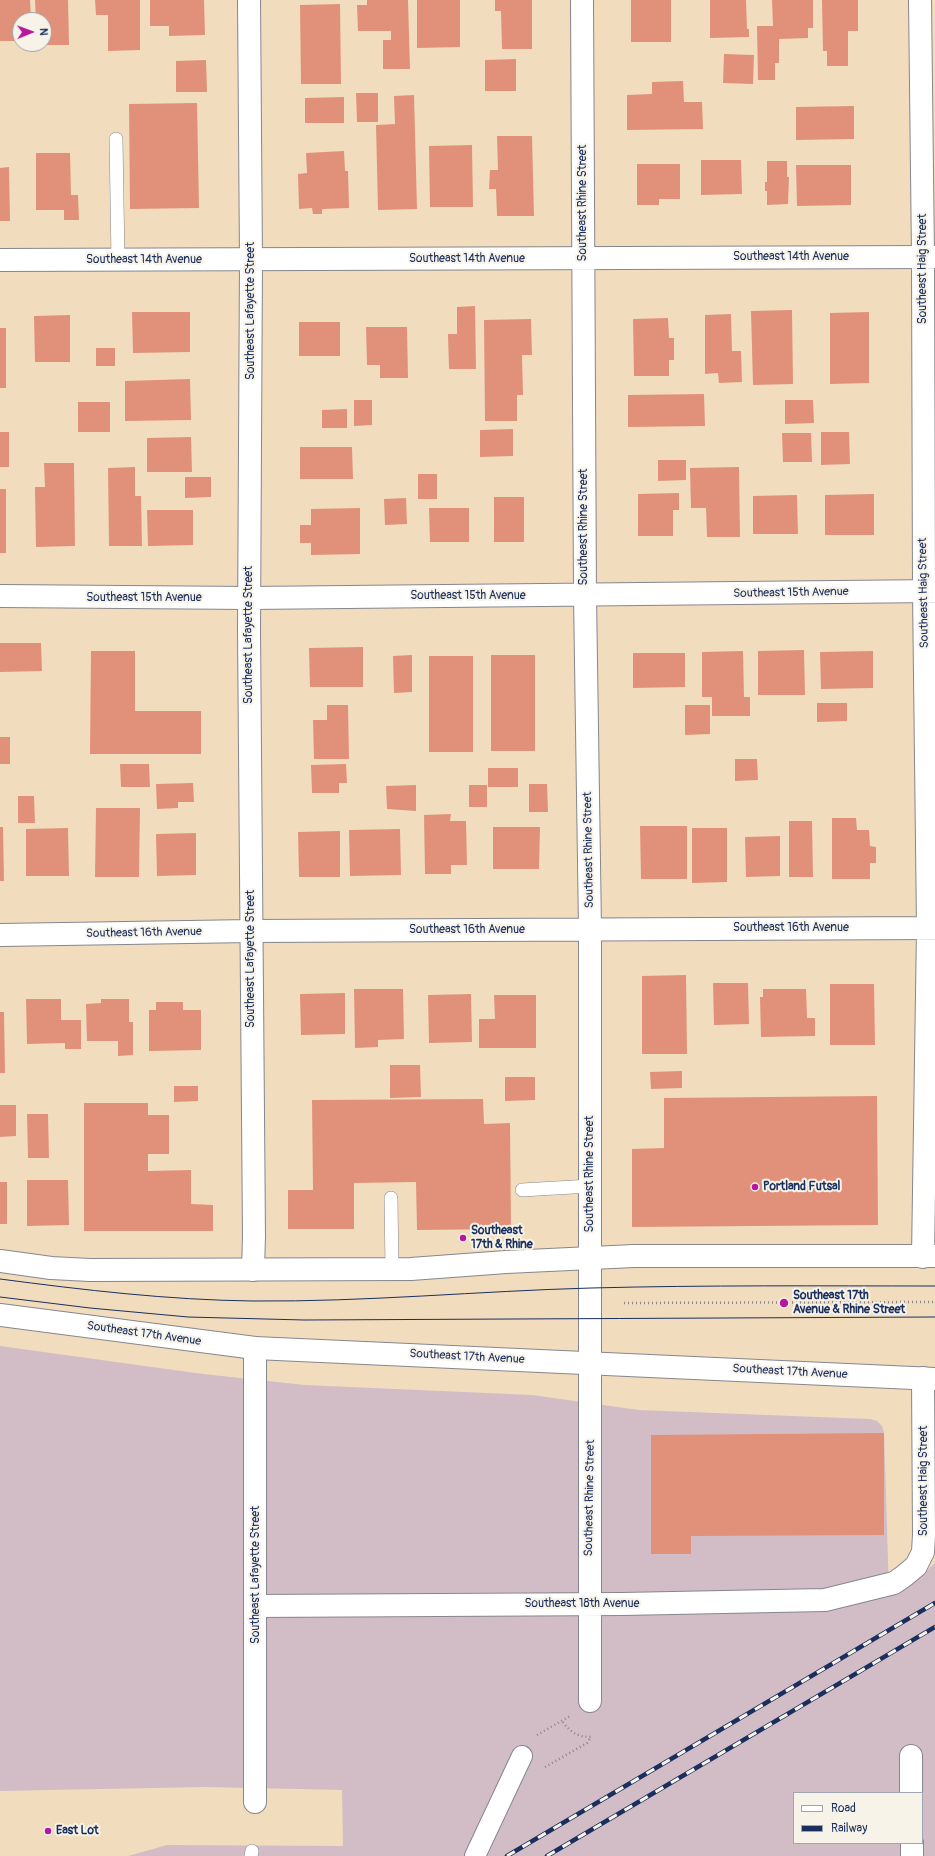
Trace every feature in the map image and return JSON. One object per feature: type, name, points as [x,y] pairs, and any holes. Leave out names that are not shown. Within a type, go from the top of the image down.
[{"type":"street","name":"Southeast Lafayette Street","points":[[250,0],[251,260],[248,598],[254,1236],[253,1270]]},
{"type":"street","name":"Southeast Rhine Street","points":[[582,0],[585,595],[590,929],[590,1701]]},
{"type":"street","name":"Southeast Haig Street","points":[[920,0],[929,256],[929,591],[932,928],[929,1256]]},
{"type":"street","name":"Southeast 14th Avenue","points":[[0,260],[929,256]]},
{"type":"street","name":"Southeast 15th Avenue","points":[[0,596],[248,598],[929,591]]},
{"type":"street","name":"Southeast 16th Avenue","points":[[0,935],[251,931],[932,928]]},
{"type":"street","points":[[0,1261],[51,1268],[90,1270],[253,1270],[392,1269],[629,1256],[929,1256]]},
{"type":"street","name":"Southeast 17th Avenue","points":[[0,1315],[256,1348],[929,1378]]},
{"type":"street","name":"Southeast Lafayette Street","points":[[255,1802],[256,1348]]},
{"type":"street","name":"Southeast Haig Street","points":[[904,1576],[916,1566],[923,1552],[924,1427],[929,1378]]},
{"type":"street","name":"Southeast 18th Avenue","points":[[256,1606],[589,1604],[825,1600],[894,1583],[904,1576]]},
{"type":"street","points":[[475,1856],[522,1756]]},
{"type":"street","points":[[911,1756],[912,1792]]},
{"type":"street","points":[[912,1844],[912,1856]]},
{"type":"lane","points":[[116,139],[118,260]]},
{"type":"lane","points":[[522,1190],[590,1186]]},
{"type":"lane","points":[[392,1198],[392,1269]]},
{"type":"path","points":[[624,1303],[935,1302]]},
{"type":"path","points":[[522,1756],[529,1740],[563,1722],[590,1701]]},
{"type":"path","points":[[563,1722],[575,1734],[582,1737],[591,1737],[587,1743]]},
{"type":"shaded area","points":[[0,1346],[203,1374],[305,1385],[532,1395],[639,1410],[870,1419],[877,1421],[882,1426],[884,1433],[889,1592],[917,1580],[935,1563],[935,1856],[128,1856],[167,1845],[343,1846],[342,1790],[205,1787],[0,1791]]},
{"type":"building","points":[[0,0],[30,0],[31,12],[12,12],[12,41],[0,41]]},
{"type":"building","points":[[35,0],[68,0],[69,45],[52,45],[52,12],[36,12]]},
{"type":"building","points":[[95,0],[140,0],[140,50],[108,51],[108,15],[96,15]]},
{"type":"building","points":[[150,0],[204,0],[205,35],[169,36],[169,26],[150,26]]},
{"type":"building","points":[[367,0],[408,0],[410,69],[383,69],[383,40],[391,40],[391,31],[358,31],[357,5],[367,5]]},
{"type":"building","points":[[417,0],[460,0],[460,47],[417,48]]},
{"type":"building","points":[[495,0],[532,0],[532,49],[502,49],[501,11],[495,11]]},
{"type":"building","points":[[631,0],[671,0],[671,42],[631,42]]},
{"type":"building","points":[[710,0],[746,0],[747,29],[749,29],[749,37],[710,38]]},
{"type":"building","points":[[772,0],[813,0],[813,28],[808,28],[808,38],[779,39],[779,63],[775,63],[775,80],[758,80],[757,26],[773,26]]},
{"type":"building","points":[[822,0],[858,0],[858,31],[848,31],[848,66],[827,66],[827,51],[823,51]]},
{"type":"building","points":[[340,4],[341,84],[301,84],[300,5]]},
{"type":"building","points":[[724,54],[754,55],[753,84],[723,83]]},
{"type":"building","points":[[516,59],[516,91],[485,91],[485,60]]},
{"type":"building","points":[[206,60],[207,92],[176,92],[176,61]]},
{"type":"building","points":[[683,81],[684,102],[702,102],[703,129],[627,130],[627,95],[652,94],[652,82]]},
{"type":"building","points":[[356,93],[378,93],[378,122],[357,122]]},
{"type":"building","points":[[414,95],[417,209],[378,210],[376,125],[395,124],[394,96]]},
{"type":"building","points":[[344,97],[344,123],[305,123],[305,98]]},
{"type":"building","points":[[197,103],[199,208],[130,209],[129,104]]},
{"type":"building","points":[[854,106],[854,139],[796,140],[796,107]]},
{"type":"building","points":[[497,136],[532,136],[534,216],[497,216],[496,189],[489,189],[490,170],[498,170]]},
{"type":"building","points":[[472,145],[473,207],[430,207],[429,146]]},
{"type":"building","points":[[344,151],[345,171],[348,171],[349,208],[322,209],[322,214],[313,214],[312,208],[299,209],[298,174],[307,173],[306,153]]},
{"type":"building","points":[[36,153],[70,153],[71,195],[78,195],[79,220],[64,220],[64,210],[36,210]]},
{"type":"building","points":[[701,160],[741,160],[742,194],[701,195]]},
{"type":"building","points":[[767,161],[787,161],[787,177],[789,177],[788,204],[767,205],[767,191],[765,191],[765,182],[767,182]]},
{"type":"building","points":[[637,164],[680,164],[680,199],[659,199],[659,205],[637,205]]},
{"type":"building","points":[[796,165],[851,165],[851,205],[797,206]]},
{"type":"building","points":[[9,167],[10,221],[0,221],[0,168]]},
{"type":"building","points":[[475,306],[476,369],[449,369],[448,334],[457,334],[457,307]]},
{"type":"building","points":[[792,310],[793,384],[753,385],[751,311]]},
{"type":"building","points":[[132,312],[190,312],[190,352],[133,353]]},
{"type":"building","points":[[869,312],[869,383],[830,384],[830,313]]},
{"type":"building","points":[[731,314],[732,351],[741,351],[742,382],[719,383],[718,373],[705,374],[705,315]]},
{"type":"building","points":[[70,315],[70,362],[35,362],[34,316]]},
{"type":"building","points":[[668,318],[669,338],[674,338],[674,360],[669,360],[669,376],[634,376],[633,319]]},
{"type":"building","points":[[531,319],[532,355],[522,355],[523,395],[517,395],[517,421],[485,421],[484,320]]},
{"type":"building","points":[[299,322],[340,322],[340,356],[299,356]]},
{"type":"building","points":[[366,327],[407,327],[408,378],[380,378],[380,365],[367,365]]},
{"type":"building","points":[[0,328],[6,328],[6,388],[0,388]]},
{"type":"building","points":[[96,348],[115,348],[115,366],[96,366]]},
{"type":"building","points":[[190,379],[191,420],[125,421],[125,381]]},
{"type":"building","points":[[704,394],[705,426],[628,427],[628,395]]},
{"type":"building","points":[[354,400],[372,400],[372,425],[354,426]]},
{"type":"building","points":[[785,400],[813,400],[814,423],[785,424]]},
{"type":"building","points":[[78,402],[110,402],[110,432],[78,432]]},
{"type":"building","points":[[347,409],[347,428],[322,428],[322,410]]},
{"type":"building","points":[[513,429],[513,456],[480,457],[480,430]]},
{"type":"building","points":[[0,432],[9,432],[9,467],[0,467]]},
{"type":"building","points":[[821,432],[849,432],[850,464],[821,465]]},
{"type":"building","points":[[782,433],[811,433],[812,462],[783,462]]},
{"type":"building","points":[[191,437],[192,472],[147,472],[147,438]]},
{"type":"building","points":[[300,447],[352,447],[353,479],[300,479]]},
{"type":"building","points":[[658,460],[686,460],[686,480],[658,481]]},
{"type":"building","points":[[44,463],[74,463],[75,546],[36,547],[35,487],[45,487]]},
{"type":"building","points":[[135,467],[135,496],[141,496],[142,546],[109,546],[108,468]]},
{"type":"building","points":[[739,467],[740,537],[707,537],[706,508],[691,508],[690,468]]},
{"type":"building","points":[[418,474],[437,474],[437,499],[418,499]]},
{"type":"building","points":[[185,477],[211,477],[211,497],[185,498]]},
{"type":"building","points":[[0,489],[6,489],[6,553],[0,553]]},
{"type":"building","points":[[679,493],[679,510],[673,510],[673,536],[638,536],[638,494]]},
{"type":"building","points":[[874,494],[874,535],[825,535],[825,495]]},
{"type":"building","points":[[797,495],[798,534],[753,534],[753,496]]},
{"type":"building","points":[[494,497],[524,497],[524,542],[494,542]]},
{"type":"building","points":[[406,498],[407,524],[385,525],[384,499]]},
{"type":"building","points":[[360,508],[360,554],[311,555],[311,543],[300,543],[300,525],[311,525],[311,509]]},
{"type":"building","points":[[429,508],[469,508],[469,542],[430,542]]},
{"type":"building","points":[[147,510],[193,510],[193,545],[148,546]]},
{"type":"building","points":[[0,643],[41,643],[42,671],[0,672]]},
{"type":"building","points":[[363,647],[363,687],[310,687],[309,648]]},
{"type":"building","points":[[804,650],[805,695],[758,695],[758,651]]},
{"type":"building","points":[[91,651],[135,651],[135,711],[201,711],[201,754],[90,754]]},
{"type":"building","points":[[743,651],[744,697],[750,697],[750,716],[712,716],[712,697],[702,697],[702,652]]},
{"type":"building","points":[[873,651],[873,688],[821,689],[820,652]]},
{"type":"building","points":[[633,653],[685,653],[685,687],[633,688]]},
{"type":"building","points":[[412,655],[412,692],[394,693],[393,656]]},
{"type":"building","points":[[491,655],[535,655],[535,751],[491,751]]},
{"type":"building","points":[[429,656],[473,656],[473,752],[429,752]]},
{"type":"building","points":[[817,703],[847,703],[847,721],[817,722]]},
{"type":"building","points":[[327,705],[348,705],[349,759],[314,759],[313,720],[327,720]]},
{"type":"building","points":[[685,705],[710,705],[710,734],[685,735]]},
{"type":"building","points":[[0,737],[10,737],[10,764],[0,764]]},
{"type":"building","points":[[735,759],[757,759],[758,780],[735,781]]},
{"type":"building","points":[[120,764],[149,764],[150,787],[121,787]]},
{"type":"building","points":[[346,764],[347,783],[339,783],[339,793],[312,793],[311,765]]},
{"type":"building","points":[[488,768],[518,768],[518,787],[488,787]]},
{"type":"building","points":[[193,783],[194,802],[178,802],[178,808],[157,809],[156,784]]},
{"type":"building","points":[[529,784],[547,784],[548,812],[529,812]]},
{"type":"building","points":[[416,785],[416,811],[387,809],[386,786]]},
{"type":"building","points":[[469,785],[487,785],[487,807],[469,807]]},
{"type":"building","points":[[18,796],[34,796],[35,823],[18,823]]},
{"type":"building","points":[[96,808],[140,808],[139,877],[95,877]]},
{"type":"building","points":[[451,814],[450,821],[466,821],[467,865],[451,865],[451,874],[425,874],[424,815]]},
{"type":"building","points":[[832,818],[856,818],[857,830],[869,830],[870,846],[876,847],[876,863],[870,863],[870,879],[832,879]]},
{"type":"building","points":[[789,821],[812,821],[813,877],[789,877]]},
{"type":"building","points":[[640,826],[687,826],[687,879],[641,879]]},
{"type":"building","points":[[0,827],[3,827],[4,881],[0,881]]},
{"type":"building","points":[[493,827],[540,827],[539,869],[493,869]]},
{"type":"building","points":[[68,828],[69,876],[26,876],[26,829]]},
{"type":"building","points":[[692,828],[727,828],[727,882],[692,883]]},
{"type":"building","points":[[400,829],[401,875],[350,876],[349,830]]},
{"type":"building","points":[[340,831],[340,877],[299,877],[298,832]]},
{"type":"building","points":[[196,833],[196,875],[157,876],[156,834]]},
{"type":"building","points":[[780,836],[780,876],[746,877],[745,837]]},
{"type":"building","points":[[686,975],[687,1054],[642,1054],[642,976]]},
{"type":"building","points":[[713,983],[748,983],[749,1024],[714,1025]]},
{"type":"building","points":[[830,984],[874,984],[875,1045],[830,1045]]},
{"type":"building","points":[[354,989],[403,989],[404,1039],[378,1040],[378,1047],[355,1048]]},
{"type":"building","points":[[763,989],[806,989],[807,1018],[815,1018],[815,1036],[761,1037],[760,997],[763,997]]},
{"type":"building","points":[[345,993],[345,1034],[301,1035],[300,994]]},
{"type":"building","points":[[471,994],[472,1042],[429,1043],[428,995]]},
{"type":"building","points":[[494,995],[536,995],[536,1048],[479,1048],[479,1019],[495,1019]]},
{"type":"building","points":[[26,999],[61,999],[61,1020],[81,1020],[81,1049],[65,1049],[65,1043],[27,1044]]},
{"type":"building","points":[[101,999],[129,999],[129,1022],[133,1022],[133,1055],[118,1056],[118,1041],[87,1041],[86,1004],[101,1003]]},
{"type":"building","points":[[156,1002],[183,1002],[183,1010],[201,1010],[201,1050],[149,1051],[149,1010],[156,1010]]},
{"type":"building","points":[[0,1012],[4,1012],[5,1073],[0,1073]]},
{"type":"building","points":[[390,1065],[420,1065],[421,1097],[390,1098]]},
{"type":"building","points":[[682,1071],[682,1088],[651,1089],[650,1072]]},
{"type":"building","points":[[505,1077],[535,1077],[535,1100],[505,1101]]},
{"type":"building","points":[[174,1086],[198,1086],[198,1101],[174,1102]]},
{"type":"building","name":"Portland Futsal","points":[[877,1096],[878,1225],[632,1227],[632,1149],[664,1148],[664,1098]]},
{"type":"building","points":[[483,1099],[484,1124],[510,1123],[511,1229],[417,1230],[416,1182],[354,1183],[354,1229],[288,1229],[288,1190],[313,1190],[312,1100]]},
{"type":"building","points":[[84,1103],[148,1103],[148,1115],[169,1115],[169,1154],[148,1154],[148,1171],[191,1170],[191,1204],[213,1205],[213,1231],[84,1231]]},
{"type":"building","points":[[0,1105],[16,1105],[16,1136],[0,1137]]},
{"type":"building","points":[[27,1114],[48,1114],[49,1158],[28,1158]]},
{"type":"building","points":[[27,1180],[68,1180],[69,1225],[27,1226]]},
{"type":"building","points":[[0,1182],[7,1182],[7,1224],[0,1224]]},
{"type":"building","points":[[884,1433],[884,1535],[691,1536],[691,1554],[651,1554],[651,1435]]},
{"type":"tram line","points":[[0,1279],[95,1291],[189,1299],[253,1301],[338,1300],[591,1288],[720,1286],[935,1286]]},
{"type":"tram line","points":[[0,1297],[90,1308],[188,1317],[304,1320],[935,1317]]},
{"type":"railway","points":[[507,1856],[935,1603]]},
{"type":"railway","points":[[547,1856],[935,1627]]},
{"type":"place","name":"Portland Futsal","points":[[755,1187]]},
{"type":"place","name":"Southeast 17th & Rhine","points":[[463,1238]]},
{"type":"place","name":"Southeast 17th Avenue & Rhine Street","points":[[784,1303]]},
{"type":"place","name":"East Lot","points":[[48,1831]]}]
